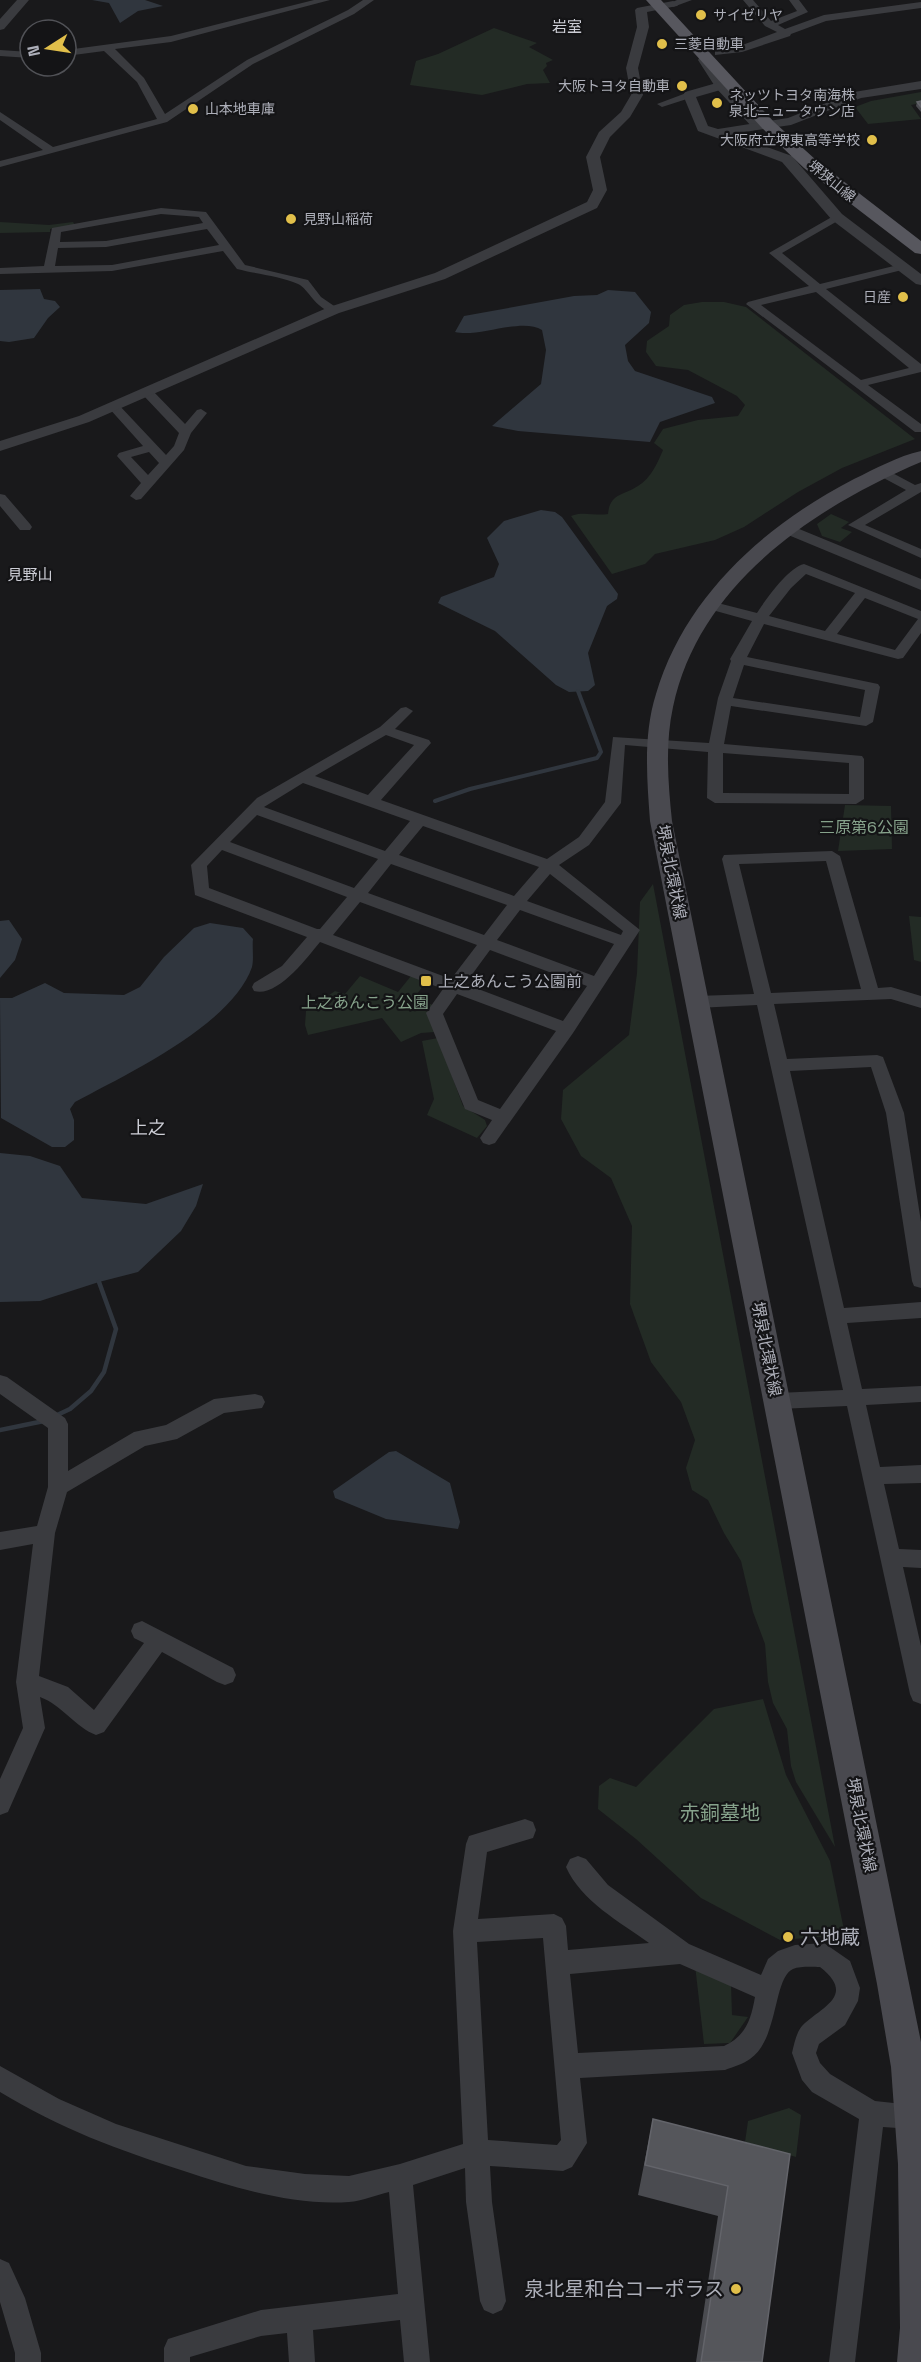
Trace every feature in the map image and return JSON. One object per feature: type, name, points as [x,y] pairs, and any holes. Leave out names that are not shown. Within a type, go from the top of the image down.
[{"type":"main road","name":"堺狭山線","points":[[668,2],[769,125],[921,237]]},
{"type":"main road","name":"堺狭山線","points":[[819,163],[921,249]]},
{"type":"main road","points":[[819,163],[892,206]]},
{"type":"main road","points":[[819,163],[820,180],[921,263]]},
{"type":"main road","name":"堺泉北環状線","points":[[916,2362],[918,2316],[915,2104],[894,1984],[661,821],[658,793],[659,743],[666,695],[686,644],[710,606],[743,567],[787,529],[822,504],[883,471],[921,456]]},
{"type":"street","points":[[0,26],[23,0]]},
{"type":"street","points":[[78,52],[171,39],[325,0]]},
{"type":"street","points":[[0,164],[163,120],[250,62],[351,12],[369,0]]},
{"type":"street","points":[[748,0],[757,0]]},
{"type":"street","points":[[748,0],[770,25],[787,34]]},
{"type":"street","points":[[770,25],[803,12],[794,0]]},
{"type":"street","points":[[0,446],[114,407],[334,310],[440,276],[592,205],[600,190],[593,157],[604,135],[626,114],[637,95],[632,68],[643,27],[641,10],[668,2]]},
{"type":"street","points":[[769,125],[720,86],[703,60],[712,54],[740,50],[787,34],[824,18],[921,5]]},
{"type":"street","points":[[107,48],[132,67],[142,80],[163,120]]},
{"type":"street","points":[[0,52],[18,54]]},
{"type":"street","points":[[720,134],[724,131],[769,125],[858,95],[921,85]]},
{"type":"street","points":[[662,104],[720,86]]},
{"type":"street","points":[[689,95],[703,128],[787,159],[837,217],[921,281]]},
{"type":"street","points":[[0,115],[50,150]]},
{"type":"street","points":[[50,270],[56,230],[161,211],[202,214],[241,267],[304,282],[316,299],[334,310]]},
{"type":"street","points":[[837,217],[775,253],[919,368]]},
{"type":"street","points":[[54,245],[106,244],[210,225]]},
{"type":"street","points":[[0,271],[112,268],[226,247]]},
{"type":"street","points":[[902,267],[752,304],[921,428]]},
{"type":"street","points":[[859,384],[919,368]]},
{"type":"street","points":[[147,392],[185,432]]},
{"type":"street","points":[[114,407],[165,462]]},
{"type":"street","points":[[136,496],[180,447],[185,432],[201,412]]},
{"type":"street","points":[[148,483],[123,456],[152,447]]},
{"type":"street","points":[[883,471],[917,488]]},
{"type":"street","points":[[917,488],[855,525],[921,554]]},
{"type":"street","points":[[0,498],[25,527]]},
{"type":"street","points":[[787,529],[921,585]]},
{"type":"street","points":[[905,548],[921,537]]},
{"type":"street","points":[[504,1118],[471,1104],[434,1013],[516,904],[549,865],[584,841],[613,802],[618,740],[716,747],[857,759],[856,799],[715,798],[716,747],[725,701],[737,659],[783,590],[804,568],[921,616]]},
{"type":"street","points":[[828,636],[863,592]]},
{"type":"street","points":[[710,606],[898,655],[921,623]]},
{"type":"street","points":[[725,701],[866,722],[873,687],[737,659]]},
{"type":"street","points":[[406,711],[385,730],[262,801],[199,865],[201,891],[567,1029]]},
{"type":"street","points":[[371,801],[424,744],[385,730]]},
{"type":"street","points":[[302,777],[549,865],[632,930],[567,1029],[489,1138]]},
{"type":"street","points":[[254,809],[625,942]]},
{"type":"street","points":[[260,987],[288,970],[358,895],[421,819]]},
{"type":"street","points":[[220,844],[597,983]]},
{"type":"street","points":[[871,993],[832,856],[730,860],[780,1065],[890,1558],[916,1646],[921,1694]]},
{"type":"street","points":[[697,1002],[871,993],[891,993],[921,1002]]},
{"type":"street","points":[[780,1065],[878,1061],[895,1113],[921,1281]]},
{"type":"street","points":[[836,1316],[921,1310]]},
{"type":"street","points":[[0,1383],[58,1424],[58,1487],[45,1533],[27,1683],[34,1728],[0,1804]]},
{"type":"street","points":[[778,1401],[921,1394]]},
{"type":"street","points":[[58,1487],[141,1438],[170,1433],[221,1405],[255,1402]]},
{"type":"street","points":[[873,1476],[921,1474]]},
{"type":"street","points":[[0,1541],[45,1533]]},
{"type":"street","points":[[890,1558],[921,1559]]},
{"type":"street","points":[[27,1683],[60,1694],[96,1725],[150,1636],[225,1675]]},
{"type":"street","points":[[493,2301],[479,2202],[465,1931],[477,1844],[525,1830]]},
{"type":"street","points":[[578,1867],[600,1893],[681,1952],[770,1991]]},
{"type":"street","points":[[0,2078],[50,2108],[115,2136],[246,2179],[305,2187],[349,2189],[400,2177],[476,2151],[563,2158],[574,2143],[554,1926],[465,1931]]},
{"type":"street","points":[[557,1963],[681,1952]]},
{"type":"street","points":[[567,2066],[726,2058],[739,2054],[751,2043],[760,2025],[774,1971],[787,1959],[824,1955],[842,1969],[848,1988],[846,2001],[836,2016],[809,2037],[804,2053],[811,2071],[821,2083],[872,2112],[915,2104]]},
{"type":"street","points":[[842,2362],[872,2112]]},
{"type":"street","points":[[400,2177],[417,2362]]},
{"type":"street","points":[[0,2272],[12,2298],[28,2353],[28,2362]]},
{"type":"street","points":[[177,2362],[177,2348],[261,2323],[411,2306]]},
{"type":"street","points":[[299,2319],[302,2362]]},
{"type":"green space","points":[[494,28],[537,43],[529,47],[553,60],[546,63],[547,66],[543,70],[550,83],[527,84],[482,95],[410,85],[416,61],[438,54]]},
{"type":"green space","points":[[921,92],[921,103],[911,105],[921,119],[868,124],[855,107],[871,101]]},
{"type":"green space","points":[[0,222],[49,225],[73,222],[75,225],[50,229],[50,232],[0,233]]},
{"type":"green space","points":[[724,302],[746,307],[915,439],[842,468],[798,492],[744,527],[715,540],[655,554],[645,564],[612,574],[571,516],[608,514],[614,499],[647,479],[663,450],[654,443],[663,429],[698,420],[738,416],[745,405],[737,396],[688,370],[656,366],[646,352],[647,341],[669,326],[670,315],[684,305]]},
{"type":"green space","points":[[831,514],[849,522],[841,528],[852,532],[840,542],[822,536],[817,524]]},
{"type":"green space","name":"三原第6公園","points":[[845,805],[891,806],[892,849],[838,851]]},
{"type":"green space","points":[[653,884],[835,1847],[796,1782],[791,1766],[787,1729],[773,1703],[768,1682],[765,1644],[753,1612],[741,1561],[708,1500],[692,1490],[686,1468],[695,1440],[681,1402],[651,1362],[630,1304],[632,1226],[611,1178],[581,1156],[561,1119],[563,1090],[629,1035],[637,973],[640,902]]},
{"type":"green space","points":[[909,916],[921,917],[921,962],[914,960]]},
{"type":"green space","name":"上之あんこう公園","points":[[360,976],[398,992],[411,976],[426,982],[414,998],[433,1005],[435,1032],[421,1033],[401,1042],[382,1018],[308,1035],[305,1025],[306,1011],[335,991],[345,994]]},
{"type":"green space","points":[[438,1038],[463,1106],[485,1120],[487,1126],[477,1138],[427,1115],[434,1099],[422,1041]]},
{"type":"green space","name":"赤銅墓地","points":[[763,1699],[786,1775],[830,1861],[845,1935],[780,1940],[701,1898],[636,1839],[598,1809],[599,1786],[610,1778],[636,1787],[714,1709]]},
{"type":"green space","points":[[695,1965],[731,1984],[732,2015],[748,2017],[730,2043],[704,2044]]},
{"type":"green space","points":[[789,2108],[801,2115],[796,2157],[745,2142],[748,2121]]},
{"type":"shaded area","points":[[92,0],[145,0],[163,6],[138,11],[120,23],[109,3]]},
{"type":"shaded area","points":[[40,289],[44,299],[55,301],[60,307],[48,318],[34,338],[0,341],[0,290]]},
{"type":"shaded area","points":[[608,290],[635,292],[651,312],[649,323],[625,345],[628,361],[635,371],[712,397],[715,403],[660,422],[650,442],[518,431],[492,426],[541,384],[546,350],[542,330],[523,326],[465,333],[455,332],[464,316],[574,296],[597,295]]},
{"type":"shaded area","points":[[541,510],[555,512],[562,517],[618,594],[617,599],[607,606],[588,653],[595,685],[588,691],[569,692],[556,685],[495,631],[438,603],[441,597],[494,577],[499,564],[487,538],[504,521]]},
{"type":"shaded area","points":[[9,920],[22,939],[15,960],[0,978],[0,921]]},
{"type":"shaded area","points":[[210,923],[243,928],[253,939],[252,967],[241,988],[223,1009],[176,1046],[75,1102],[70,1109],[74,1120],[74,1140],[65,1147],[52,1147],[1,1118],[0,998],[12,998],[45,983],[64,993],[124,995],[140,987],[164,957],[194,928]]},
{"type":"shaded area","points":[[0,1153],[30,1156],[60,1166],[82,1198],[146,1204],[203,1184],[196,1206],[181,1231],[138,1272],[40,1301],[0,1302]]},
{"type":"shaded area","points":[[396,1451],[450,1483],[460,1522],[458,1529],[386,1519],[335,1498],[333,1491],[389,1452]]},
{"type":"building","name":"泉北星和台コーポラス","points":[[653,2119],[790,2154],[762,2362],[701,2362],[728,2186],[645,2165]]},
{"type":"waterway","points":[[435,801],[470,789],[597,758],[601,752],[578,691]]},
{"type":"waterway","points":[[55,1416],[70,1409],[91,1391],[104,1372],[116,1329],[99,1282]]},
{"type":"waterway","points":[[0,1430],[44,1421]]},
{"type":"place","name":"サイゼリヤ","points":[[701,15]]},
{"type":"place","name":"三菱自動車","points":[[662,44]]},
{"type":"place","name":"大阪トヨタ自動車","points":[[682,86]]},
{"type":"place","name":"ネッツトヨタ南海株 泉北ニュータウン店","points":[[717,103]]},
{"type":"place","name":"山本地車庫","points":[[193,109]]},
{"type":"place","name":"大阪府立堺東高等学校","points":[[872,140]]},
{"type":"place","name":"見野山稲荷","points":[[291,219]]},
{"type":"place","name":"日産","points":[[903,297]]},
{"type":"place","name":"上之あんこう公園前","points":[[426,981]]},
{"type":"place","name":"六地蔵","points":[[788,1937]]},
{"type":"place","name":"泉北星和台コーポラス","points":[[736,2289]]},
{"type":"district","name":"岩室","points":[[567,27]]},
{"type":"district","name":"見野山","points":[[30,575]]},
{"type":"district","name":"上之","points":[[148,1128]]}]
